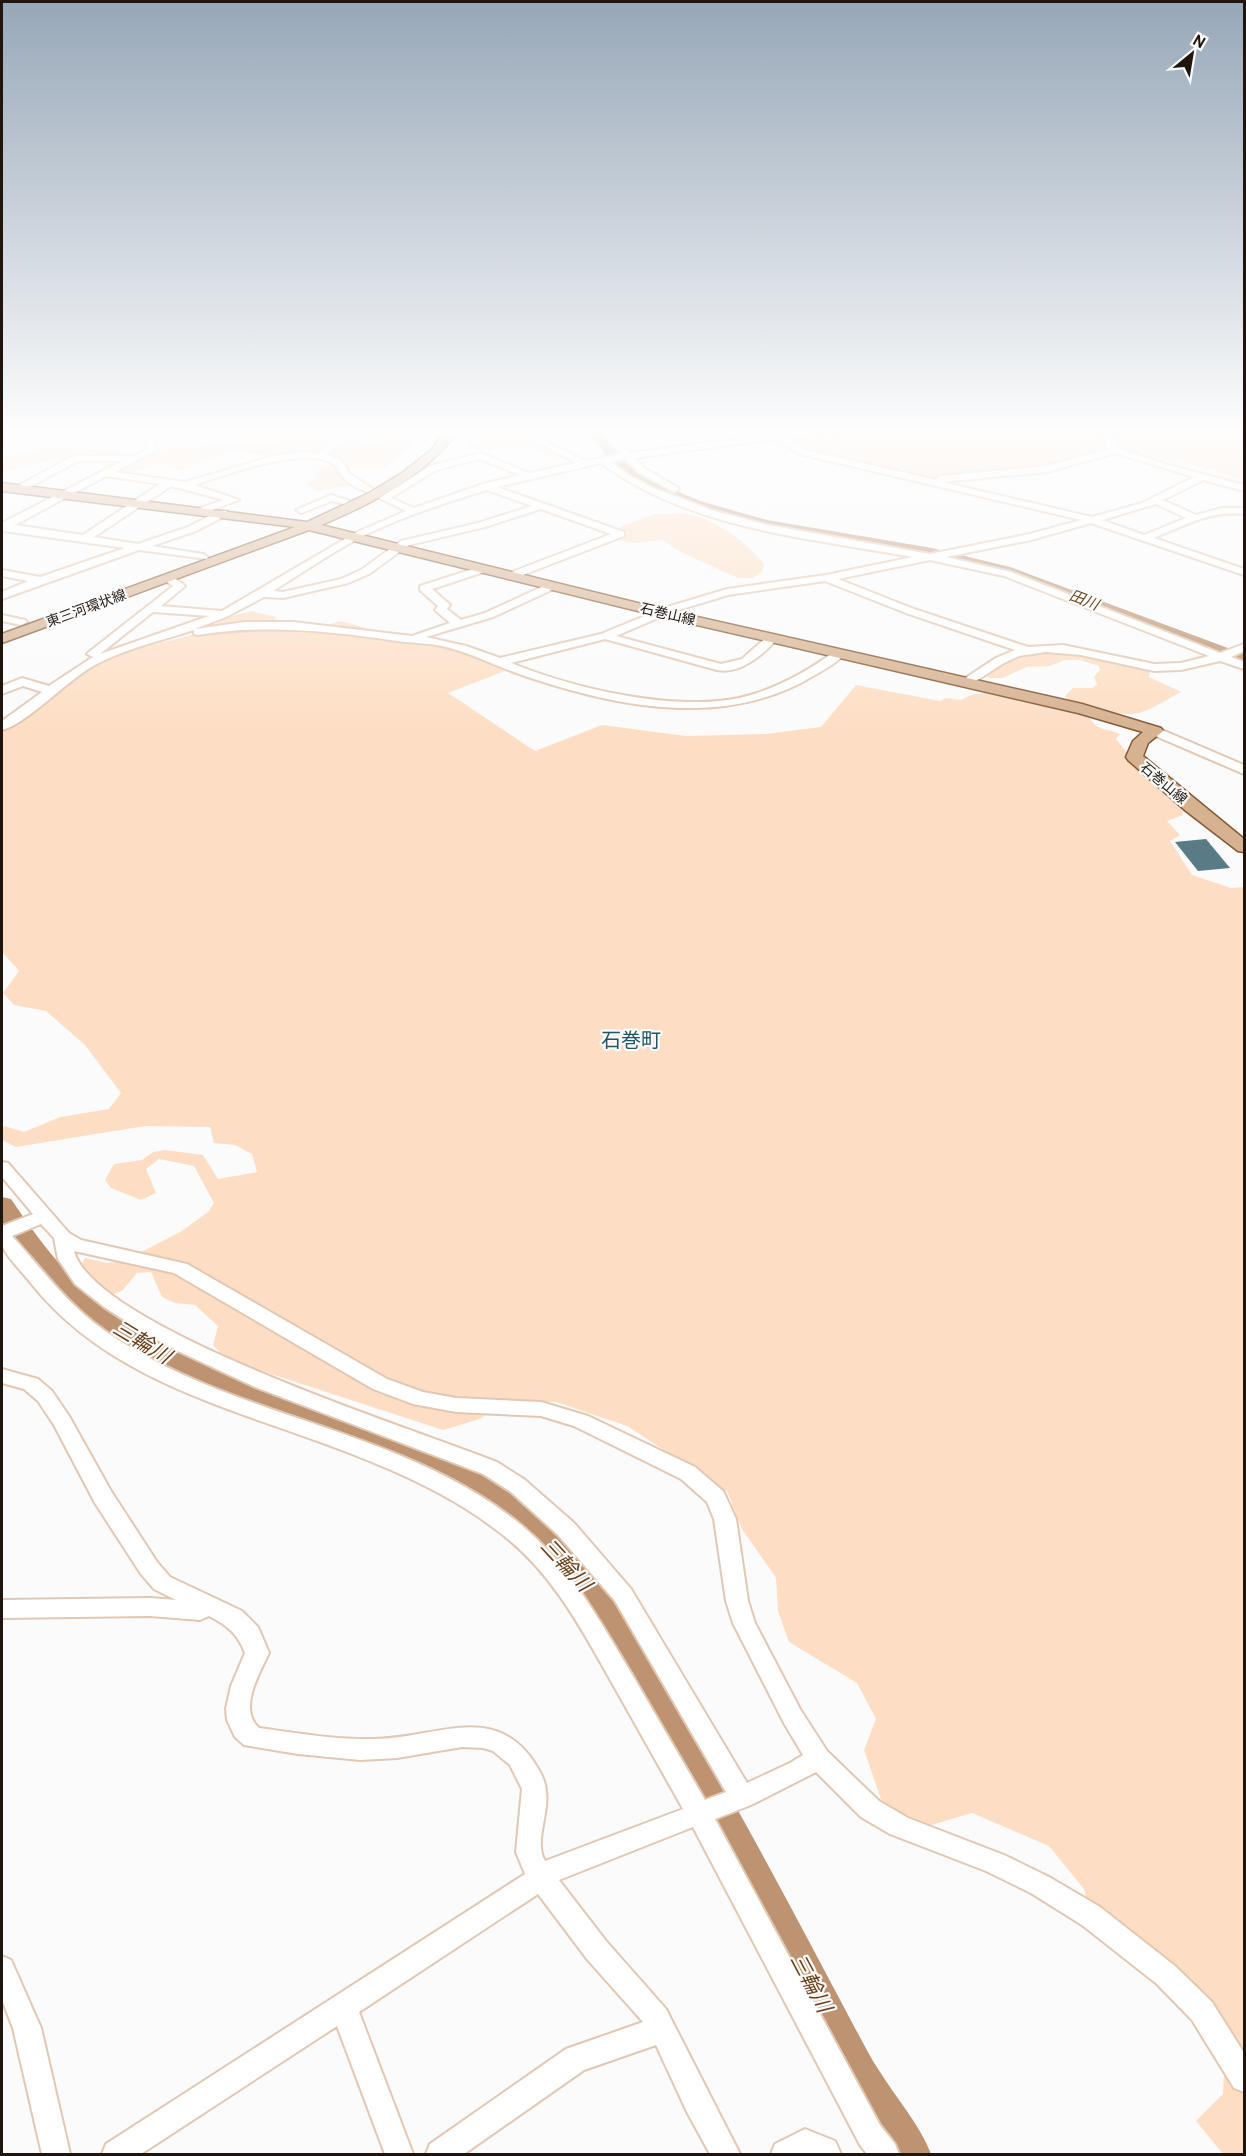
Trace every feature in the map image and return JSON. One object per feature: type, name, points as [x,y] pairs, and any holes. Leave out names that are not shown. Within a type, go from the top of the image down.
[{"type":"main road","name":"東三河環状線","points":[[2,629],[274,530]]},
{"type":"main road","name":"東三河環状線","points":[[2,639],[168,578],[278,530]]},
{"type":"main road","name":"石巻山線","points":[[331,530],[395,548],[662,613],[1101,714],[1155,731]]},
{"type":"main road","name":"石巻山線","points":[[1155,731],[1141,741],[1134,757],[1192,807],[1245,847]]},
{"type":"street","points":[[22,530],[203,557]]},
{"type":"street","points":[[84,538],[97,530]]},
{"type":"street","points":[[2,596],[41,580],[193,530]]},
{"type":"street","points":[[2,726],[34,706],[75,671],[224,614],[352,537],[370,530]]},
{"type":"street","points":[[261,592],[284,595],[344,580],[365,572],[395,548],[431,535],[458,530]]},
{"type":"street","points":[[511,576],[620,534],[608,530]]},
{"type":"street","points":[[785,530],[933,557],[1014,577],[1230,653],[1245,666]]},
{"type":"street","points":[[820,530],[953,554]]},
{"type":"street","points":[[500,662],[606,636],[662,613],[727,592],[826,578],[953,554],[1053,530]]},
{"type":"street","points":[[1120,530],[1245,572]]},
{"type":"street","points":[[1145,538],[1166,530]]},
{"type":"street","points":[[459,624],[441,610],[444,605],[424,588],[483,569]]},
{"type":"street","points":[[2,573],[41,580]]},
{"type":"street","points":[[91,663],[90,656],[180,586],[168,578]]},
{"type":"street","points":[[826,578],[910,611],[1025,650]]},
{"type":"street","points":[[408,639],[489,615],[552,586]]},
{"type":"street","points":[[152,609],[224,614]]},
{"type":"street","points":[[2,618],[21,622]]},
{"type":"street","points":[[165,636],[221,628],[289,625],[334,628],[450,644],[535,676],[580,688],[640,699],[717,705],[759,697],[818,669],[840,653]]},
{"type":"street","points":[[606,636],[722,668],[746,661],[772,638]]},
{"type":"street","points":[[968,682],[1005,657],[1025,650],[1053,648],[1075,650],[1137,666],[1160,668],[1176,667],[1230,653]]},
{"type":"street","points":[[2,690],[22,682],[52,691]]},
{"type":"street","points":[[1155,731],[1245,770]]},
{"type":"street","points":[[2,1167],[37,1218],[75,1245],[180,1268],[380,1384],[438,1402],[541,1409],[581,1420],[688,1473],[715,1497],[725,1519],[737,1601],[744,1623],[792,1716],[818,1758],[870,1809],[899,1826],[1022,1876],[1091,1916],[1166,1975],[1202,2011],[1245,2078]]},
{"type":"street","points":[[37,1218],[3,1233],[51,1295],[69,1314],[94,1334],[172,1379],[408,1468],[448,1486],[489,1511],[527,1541],[559,1573],[702,1812],[870,2135],[885,2154]]},
{"type":"street","points":[[63,1237],[63,1251],[74,1271],[129,1316],[179,1344],[226,1367],[490,1468],[518,1486],[566,1529],[623,1595],[738,1799]]},
{"type":"street","points":[[2,1376],[31,1384],[45,1396],[62,1421],[103,1497],[149,1568],[162,1583],[234,1618],[250,1634],[256,1653],[238,1701],[237,1721],[242,1731],[253,1738],[363,1750],[397,1749],[452,1736],[479,1736],[501,1743],[517,1755],[533,1781],[536,1804],[530,1827],[529,1854],[542,1878],[601,1954],[648,2003],[663,2029],[697,2102],[726,2154]]},
{"type":"street","points":[[2,1609],[150,1607],[200,1611],[208,1604]]},
{"type":"street","points":[[116,2154],[556,1868],[738,1799],[799,1771],[818,1758]]},
{"type":"street","points":[[2,1969],[27,2028],[56,2154]]},
{"type":"street","points":[[343,2006],[399,2154]]},
{"type":"street","points":[[440,2154],[576,2059],[663,2029]]},
{"type":"street","points":[[785,2154],[805,2143],[827,2154]]},
{"type":"shaded area","points":[[623,530],[725,530],[757,556],[764,564],[763,571],[752,578],[738,578],[681,552],[662,540],[635,543],[618,540],[628,533]]},
{"type":"shaded area","points":[[251,611],[276,617],[271,627],[311,629],[341,621],[377,631],[381,638],[437,645],[470,653],[505,671],[448,693],[535,751],[602,725],[686,736],[766,734],[821,727],[856,685],[940,701],[946,698],[961,700],[972,695],[996,693],[1061,706],[1068,700],[1065,696],[1073,688],[1093,688],[1097,684],[1094,677],[1100,670],[1099,666],[1080,660],[1065,660],[1050,666],[1027,667],[1002,678],[989,678],[986,673],[1017,657],[1042,650],[1089,654],[1150,670],[1149,677],[1181,692],[1149,709],[1136,713],[1123,714],[1103,710],[1087,713],[1100,728],[1120,734],[1116,739],[1137,769],[1182,810],[1183,815],[1167,821],[1180,835],[1170,841],[1192,875],[1231,888],[1244,887],[1244,2154],[1223,2154],[1196,2121],[1223,2094],[1226,2029],[1205,1993],[1141,1968],[1097,1937],[1084,1889],[1049,1846],[972,1813],[928,1826],[882,1802],[864,1750],[876,1719],[857,1683],[789,1642],[778,1611],[776,1578],[742,1529],[727,1491],[627,1426],[556,1402],[506,1401],[480,1419],[443,1430],[228,1360],[213,1345],[218,1326],[195,1305],[175,1303],[162,1297],[151,1272],[137,1273],[122,1291],[109,1295],[81,1266],[85,1258],[107,1263],[124,1261],[182,1231],[208,1212],[214,1203],[194,1166],[159,1159],[146,1169],[156,1193],[141,1200],[111,1188],[105,1180],[114,1164],[142,1160],[153,1152],[165,1150],[203,1155],[218,1179],[257,1172],[252,1154],[235,1145],[214,1143],[210,1127],[145,1126],[16,1147],[2,1140],[4,1126],[24,1132],[60,1117],[109,1109],[121,1093],[85,1045],[46,1011],[14,1005],[3,993],[19,971],[2,952],[2,732],[24,719],[91,667],[132,650],[200,633],[225,618]]},
{"type":"building","points":[[1206,839],[1230,868],[1198,871],[1175,842]]},
{"type":"waterway","name":"田川","points":[[797,530],[932,553],[1005,570],[1244,660]]},
{"type":"waterway","name":"三輪川","points":[[2,1205],[19,1231],[71,1293],[115,1328],[171,1360],[222,1383],[425,1459],[488,1490],[531,1525],[572,1565],[606,1612],[727,1823],[862,2082],[910,2154]]},
{"type":"district","name":"石巻町","points":[[631,1040]]}]
